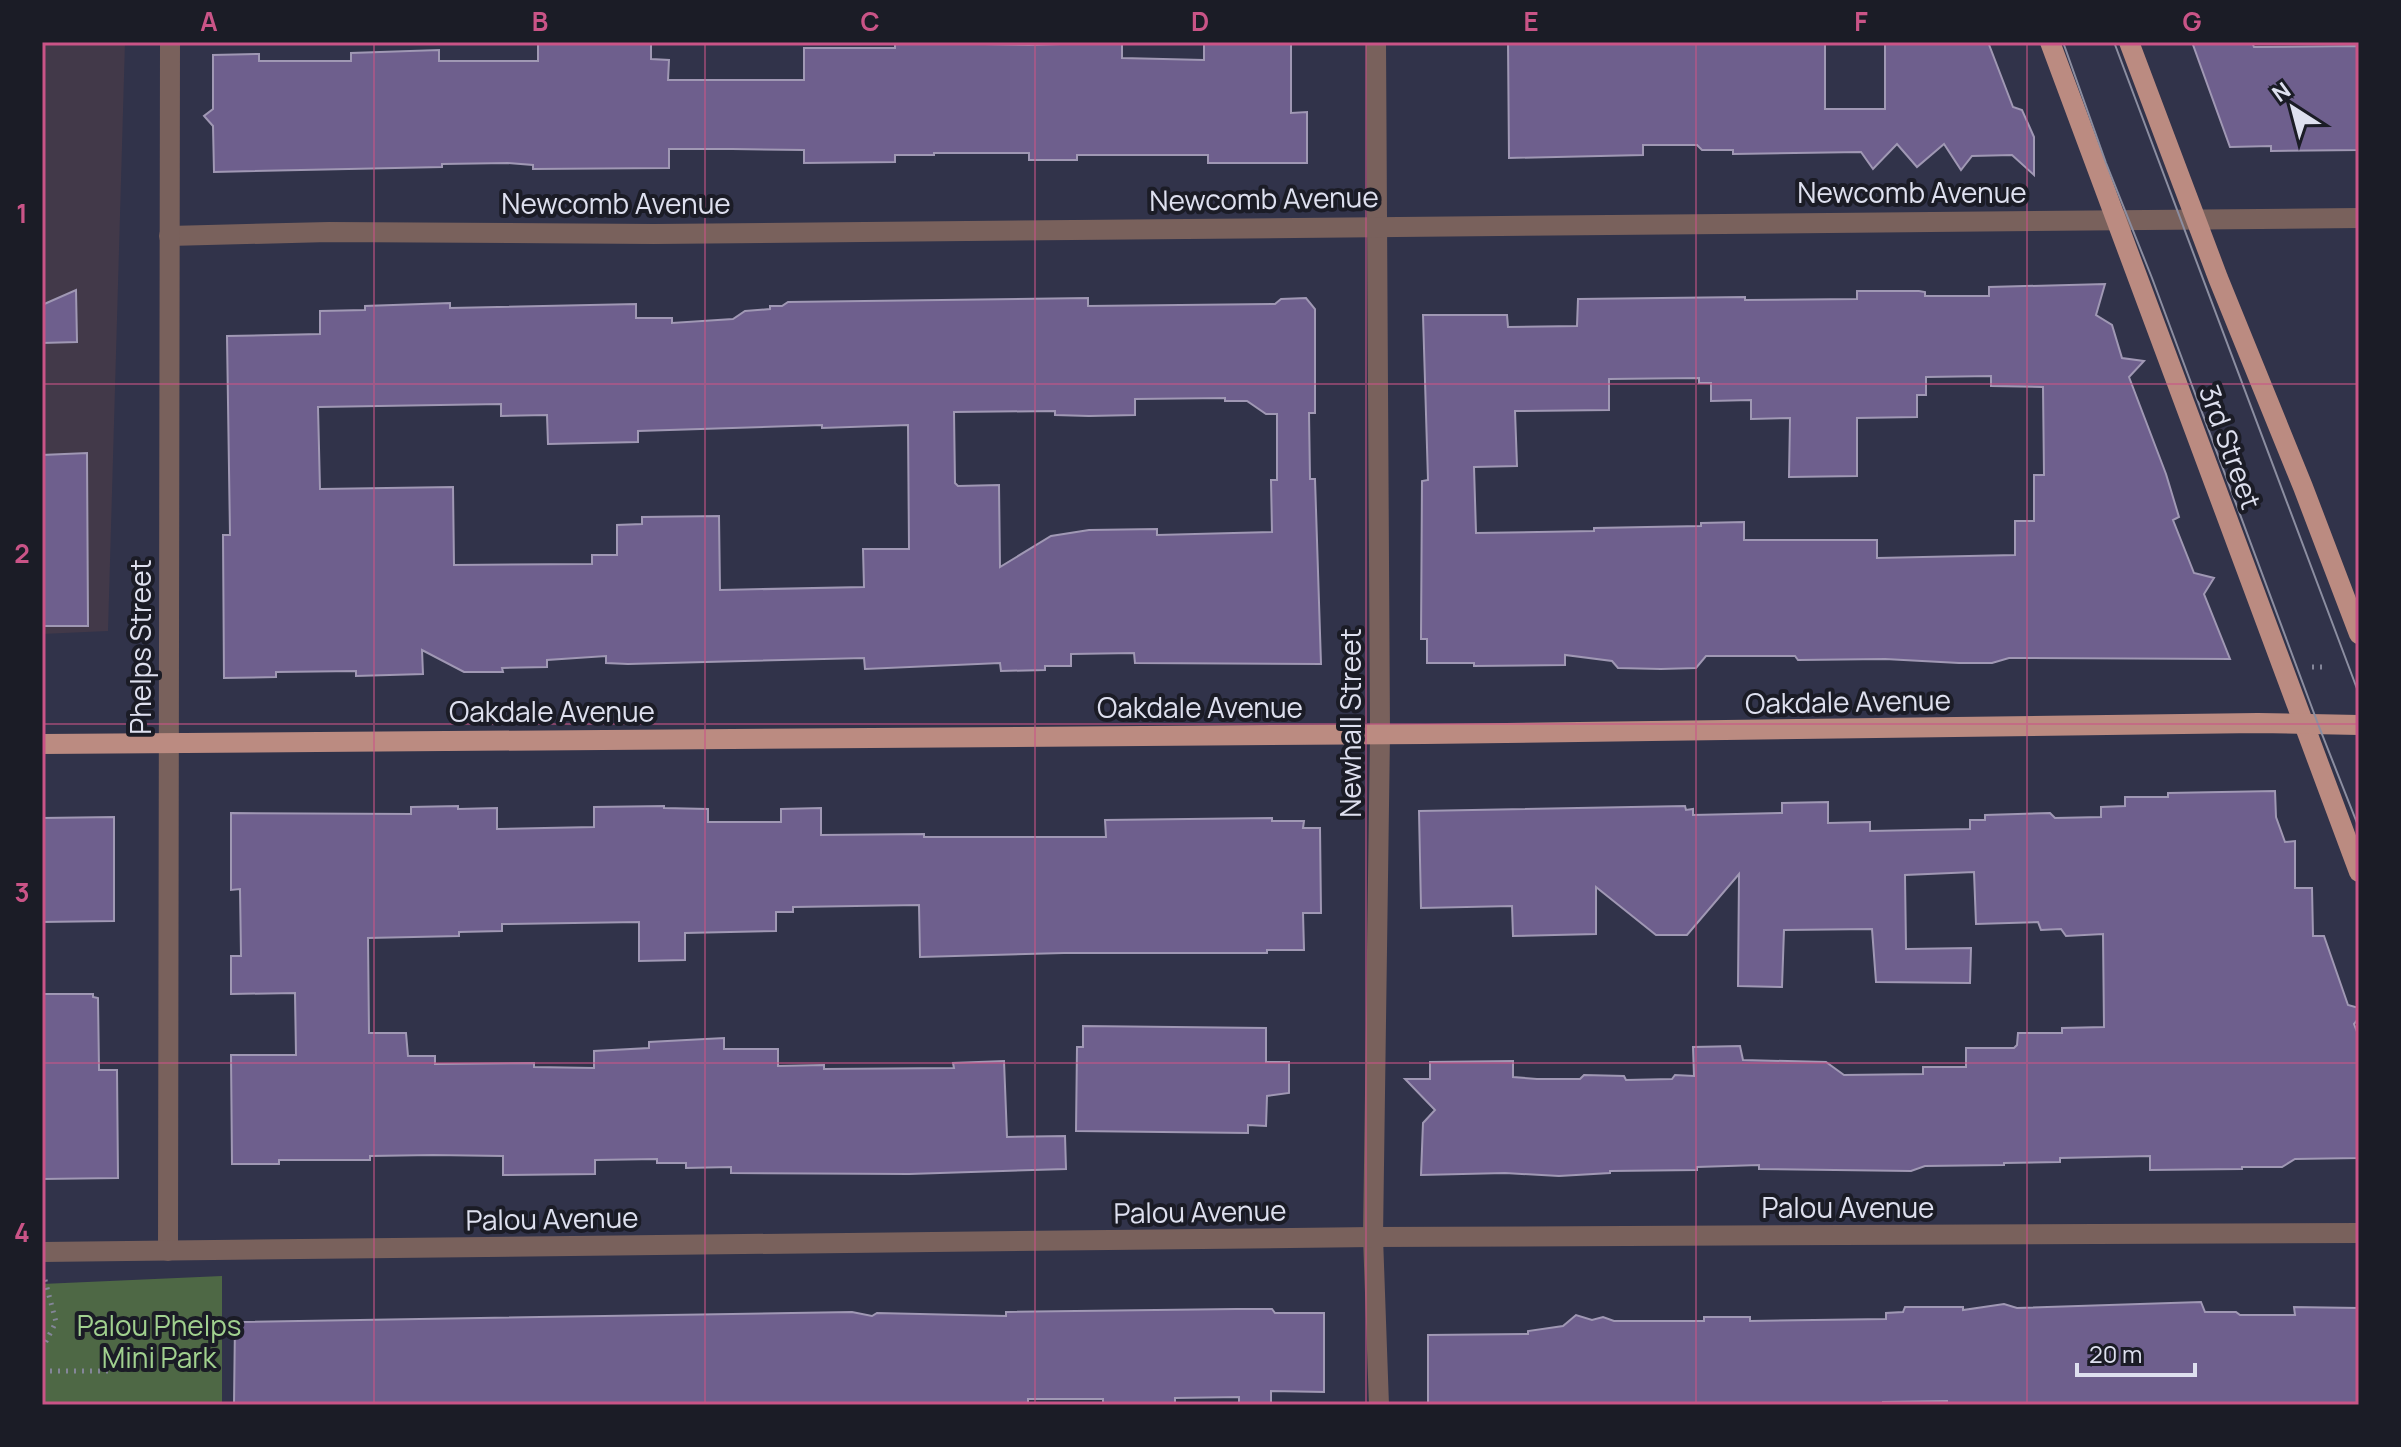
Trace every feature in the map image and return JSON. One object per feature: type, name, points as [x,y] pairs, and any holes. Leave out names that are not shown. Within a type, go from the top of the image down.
[{"type":"main road","name":"3rd Street","points":[[2050,42],[2359,872]]},
{"type":"main road","name":"3rd Street","points":[[2129,42],[2359,634]]},
{"type":"main road","name":"Oakdale Avenue","points":[[42,744],[2359,725]]},
{"type":"street","name":"Phelps Street","points":[[168,1251],[170,42]]},
{"type":"street","name":"Newhall Street","points":[[1376,42],[1380,734],[1373,1237],[1379,1405]]},
{"type":"street","name":"Newcomb Avenue","points":[[169,236],[329,232],[654,234],[2359,218]]},
{"type":"street","name":"Palou Avenue","points":[[42,1252],[1373,1237],[2359,1233]]},
{"type":"path","points":[[42,1267],[56,1322],[42,1349]]},
{"type":"path","points":[[42,1371],[114,1371]]},
{"type":"shaded area","points":[[42,42],[125,42],[108,631],[42,634]]},
{"type":"green space","name":"Palou Phelps Mini Park","points":[[222,1276],[222,1405],[42,1405],[42,1284]]},
{"type":"building","points":[[538,42],[651,42],[651,59],[669,60],[668,80],[804,80],[804,48],[895,48],[895,42],[1029,45],[1122,42],[1122,58],[1204,60],[1204,42],[1291,42],[1291,113],[1307,112],[1307,163],[1208,163],[1208,155],[1077,155],[1077,160],[1029,160],[1029,153],[934,153],[895,155],[895,162],[804,163],[804,150],[669,149],[669,168],[533,169],[533,165],[508,163],[214,172],[213,126],[204,116],[213,109],[213,55],[259,54],[259,61],[351,61],[351,53],[439,50],[439,61],[538,61]]},
{"type":"building","points":[[1508,42],[1825,42],[1825,109],[1885,109],[1885,42],[1988,42],[2013,107],[2022,110],[2034,137],[2034,175],[2012,155],[1972,156],[1961,170],[1944,144],[1917,167],[1897,144],[1873,169],[1861,152],[1733,154],[1733,150],[1702,150],[1697,145],[1643,145],[1643,155],[1509,158]]},
{"type":"building","points":[[2192,42],[2252,42],[2254,47],[2359,46],[2359,150],[2271,151],[2271,146],[2230,147]]},
{"type":"building","points":[[2105,284],[2096,315],[2112,325],[2122,358],[2144,361],[2129,377],[2166,474],[2179,517],[2173,520],[2194,573],[2214,578],[2204,594],[2230,659],[2009,658],[1992,663],[1959,663],[1885,659],[1798,660],[1795,656],[1706,656],[1696,668],[1661,669],[1618,668],[1612,661],[1565,655],[1565,665],[1427,663],[1427,639],[1421,639],[1422,481],[1428,480],[1423,315],[1507,315],[1508,327],[1577,326],[1578,299],[1857,299],[1857,291],[1919,291],[1925,292],[1925,296],[1989,296],[1989,287]],"holes":[[[1991,376],[1991,386],[2043,387],[2044,475],[2034,475],[2034,521],[2015,521],[2015,555],[1877,558],[1877,540],[1744,540],[1744,522],[1594,528],[1594,531],[1476,533],[1474,467],[1517,466],[1515,411],[1609,410],[1609,379],[1699,378],[1699,383],[1711,383],[1711,401],[1751,400],[1751,419],[1790,418],[1789,477],[1857,476],[1857,418],[1917,417],[1917,395],[1926,395],[1926,377]]]},
{"type":"building","points":[[76,290],[77,342],[42,343],[42,305]]},
{"type":"building","points":[[1088,298],[1088,306],[1275,304],[1281,299],[1306,298],[1315,309],[1315,413],[1309,413],[1310,479],[1315,479],[1321,664],[1135,663],[1134,653],[1071,654],[1071,666],[1001,671],[1000,663],[865,669],[864,658],[628,664],[606,663],[606,656],[547,660],[547,667],[502,668],[503,672],[464,672],[422,650],[423,674],[356,676],[356,671],[276,672],[276,677],[224,678],[223,535],[230,535],[227,336],[320,334],[320,311],[365,310],[365,306],[450,303],[450,308],[636,304],[636,318],[672,318],[672,323],[733,319],[745,311],[770,309],[770,306],[782,306],[788,302]],"holes":[[[1225,398],[1225,401],[1247,401],[1266,414],[1277,414],[1277,480],[1271,480],[1272,532],[1157,535],[1157,529],[1089,530],[1051,536],[1000,567],[999,485],[958,486],[955,483],[954,412],[1055,411],[1055,415],[1135,415],[1135,399]],[[501,404],[501,416],[547,415],[548,444],[638,442],[638,431],[908,425],[909,549],[863,549],[864,587],[720,590],[719,516],[642,517],[642,524],[617,525],[617,555],[592,555],[592,564],[454,565],[453,487],[320,489],[318,407]]]},
{"type":"building","points":[[87,453],[88,626],[42,626],[42,455]]},
{"type":"building","points":[[2275,791],[2276,817],[2285,842],[2295,841],[2295,888],[2312,888],[2313,936],[2324,936],[2348,1005],[2359,1008],[2359,1018],[2354,1024],[2359,1037],[2359,1158],[2295,1159],[2282,1167],[2242,1169],[2150,1170],[2150,1156],[2060,1158],[2060,1162],[2004,1165],[1925,1166],[1911,1171],[1759,1169],[1759,1165],[1559,1176],[1505,1173],[1421,1175],[1423,1123],[1435,1110],[1405,1079],[1430,1079],[1430,1062],[1513,1061],[1513,1077],[1537,1079],[1580,1079],[1584,1075],[1624,1076],[1626,1080],[1672,1079],[1675,1075],[1694,1076],[1693,1047],[1740,1046],[1743,1060],[1826,1062],[1844,1075],[1923,1074],[1923,1067],[1966,1067],[1966,1048],[2014,1048],[2018,1033],[2062,1033],[2062,1028],[2104,1027],[2103,934],[2066,936],[2061,929],[2041,930],[2038,922],[1976,924],[1974,872],[1905,875],[1906,949],[1971,948],[1970,983],[1876,982],[1872,929],[1784,930],[1782,987],[1738,986],[1739,874],[1687,935],[1656,935],[1596,887],[1596,934],[1513,936],[1512,906],[1421,908],[1419,811],[1685,806],[1686,810],[1693,809],[1693,815],[1782,813],[1782,803],[1828,802],[1828,823],[1870,822],[1870,831],[1970,829],[1970,820],[1985,820],[1985,815],[2050,813],[2055,818],[2101,817],[2101,807],[2125,806],[2125,797]]},
{"type":"building","points":[[458,806],[458,809],[497,808],[497,829],[594,827],[594,807],[708,809],[708,822],[781,822],[781,809],[821,808],[821,835],[924,834],[924,837],[1106,837],[1105,820],[1272,818],[1272,821],[1304,821],[1303,828],[1320,828],[1321,913],[1303,913],[1304,950],[1267,950],[1267,953],[920,957],[919,905],[793,907],[793,912],[776,912],[776,931],[685,933],[685,960],[639,961],[639,922],[502,924],[502,931],[459,932],[459,936],[368,938],[369,1033],[406,1033],[408,1056],[435,1056],[435,1064],[534,1063],[534,1067],[594,1068],[594,1051],[649,1048],[649,1042],[724,1038],[724,1049],[778,1049],[778,1066],[824,1065],[824,1069],[954,1068],[953,1063],[1004,1061],[1007,1137],[1065,1136],[1066,1169],[909,1174],[731,1173],[731,1167],[686,1168],[686,1163],[657,1163],[657,1159],[595,1160],[595,1174],[503,1175],[503,1156],[433,1155],[232,1164],[231,1055],[296,1055],[295,993],[231,994],[231,956],[241,956],[240,889],[231,890],[231,813],[411,814],[411,807]]},
{"type":"building","points":[[114,817],[114,921],[42,922],[42,818]]},
{"type":"building","points":[[42,994],[93,994],[98,998],[99,1070],[117,1070],[118,1178],[42,1179]]},
{"type":"building","points":[[1083,1026],[1266,1028],[1266,1062],[1289,1062],[1289,1093],[1267,1096],[1266,1126],[1248,1125],[1248,1133],[1076,1131],[1077,1047],[1083,1047]]},
{"type":"building","points":[[2201,1302],[2205,1312],[2236,1312],[2240,1315],[2295,1315],[2294,1307],[2359,1308],[2359,1405],[1947,1405],[1947,1401],[1883,1402],[1883,1405],[1428,1405],[1428,1335],[1528,1334],[1528,1331],[1563,1326],[1576,1315],[1592,1320],[1603,1317],[1614,1321],[1704,1321],[1704,1317],[1750,1317],[1750,1321],[1886,1319],[1886,1313],[1903,1312],[1905,1307],[1963,1307],[1963,1310],[2004,1304],[2017,1308]]},
{"type":"building","points":[[1272,1309],[1275,1313],[1324,1313],[1324,1392],[1271,1391],[1271,1405],[1239,1405],[1239,1397],[1175,1398],[1175,1405],[1103,1405],[1103,1399],[1028,1399],[1028,1405],[234,1405],[235,1322],[852,1312],[872,1316],[877,1313],[1006,1316],[1006,1312]]},
{"type":"tram line","points":[[2063,42],[2106,163],[2359,828]]},
{"type":"tram line","points":[[2114,42],[2359,694]]}]
